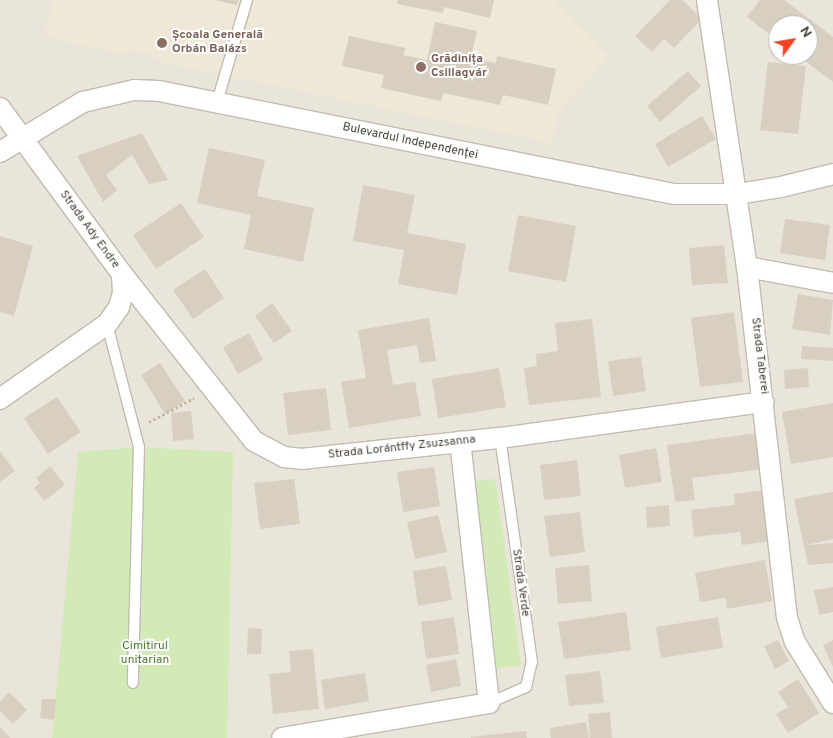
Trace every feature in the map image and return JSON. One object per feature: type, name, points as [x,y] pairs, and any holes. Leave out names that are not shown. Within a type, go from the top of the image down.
[{"type":"street","name":"Strada Taberei","points":[[709,1],[748,267],[787,618],[795,642],[833,703]]},
{"type":"street","name":"Bulevardul Independenței","points":[[0,152],[83,102],[109,94],[159,90],[625,187],[674,194],[738,194],[781,187],[833,174]]},
{"type":"street","name":"Strada Ady Endre","points":[[0,108],[122,274],[123,293],[119,308],[107,324],[0,399]]},
{"type":"street","points":[[748,267],[833,283]]},
{"type":"street","name":"Strada Lorántffy Zsuzsanna","points":[[122,274],[254,440],[268,451],[284,457],[302,459],[500,438],[764,402]]},
{"type":"street","points":[[460,442],[489,703]]},
{"type":"street","name":"Strada Verde","points":[[282,738],[489,703]]},
{"type":"lane","points":[[217,102],[247,0]]},
{"type":"lane","points":[[107,324],[139,446],[133,683]]},
{"type":"lane","name":"Strada Verde","points":[[489,703],[526,687],[532,662],[500,438]]},
{"type":"path","points":[[134,426],[161,418],[212,387]]},
{"type":"shaded area","points":[[0,0],[833,0],[833,738],[0,738]]},
{"type":"shaded area","name":"Grădinița Csillagvár","points":[[53,0],[553,0],[608,56],[557,115],[552,143],[159,62],[152,55],[135,50],[120,54],[43,36]]},
{"type":"green space","name":"Cimitirul unitarian","points":[[139,447],[233,452],[227,738],[52,738],[78,452]]},
{"type":"green space","points":[[495,479],[521,666],[492,668],[470,481]]},
{"type":"building","points":[[214,0],[238,0],[237,5]]},
{"type":"building","points":[[398,0],[494,0],[490,18],[444,7],[443,13],[397,4]]},
{"type":"building","points":[[670,0],[682,0],[702,19],[674,48],[664,39],[652,52],[635,36]]},
{"type":"building","points":[[760,0],[784,0],[804,15],[768,15],[768,33],[747,17]]},
{"type":"building","points":[[435,22],[477,31],[471,58],[496,63],[497,56],[556,69],[548,105],[503,95],[500,105],[443,93],[441,101],[381,88],[384,75],[342,66],[349,36],[406,48],[403,55],[427,60]]},
{"type":"building","points":[[818,26],[833,37],[833,82],[810,65],[818,65]]},
{"type":"building","points":[[768,62],[768,65],[806,66],[798,134],[760,130]]},
{"type":"building","points":[[688,71],[701,86],[660,122],[647,106]]},
{"type":"building","points":[[702,116],[716,139],[668,167],[655,144]]},
{"type":"building","points":[[142,133],[168,180],[149,184],[132,155],[106,175],[117,190],[103,202],[77,156]]},
{"type":"building","points":[[209,148],[265,160],[257,196],[314,208],[303,262],[244,249],[251,215],[197,203]]},
{"type":"building","points":[[363,185],[415,195],[407,233],[466,244],[457,295],[398,284],[404,250],[353,241]]},
{"type":"building","points":[[181,203],[204,237],[156,269],[133,235]]},
{"type":"building","points":[[518,215],[576,226],[566,282],[508,271]]},
{"type":"building","points":[[785,219],[830,225],[825,260],[780,253]]},
{"type":"building","points":[[0,236],[33,246],[14,316],[0,312]]},
{"type":"building","points":[[724,245],[728,283],[692,285],[689,248]]},
{"type":"building","points":[[205,269],[224,298],[193,319],[173,290]]},
{"type":"building","points":[[798,294],[833,300],[830,335],[792,329]]},
{"type":"building","points":[[272,303],[292,331],[274,343],[255,316]]},
{"type":"building","points":[[734,312],[743,382],[700,387],[691,318]]},
{"type":"building","points":[[429,318],[436,361],[420,363],[417,345],[387,350],[393,385],[415,382],[421,416],[349,428],[341,382],[366,378],[358,330]]},
{"type":"building","points":[[592,319],[601,397],[529,405],[524,368],[537,366],[536,354],[558,351],[555,323]]},
{"type":"building","points":[[249,333],[263,360],[238,374],[223,347]]},
{"type":"building","points":[[802,346],[833,348],[833,361],[801,359]]},
{"type":"building","points":[[641,357],[646,391],[613,396],[608,361]]},
{"type":"building","points":[[160,363],[185,401],[165,414],[141,375]]},
{"type":"building","points":[[499,368],[506,407],[438,418],[432,379]]},
{"type":"building","points":[[808,368],[809,387],[785,389],[784,370]]},
{"type":"building","points":[[326,388],[331,430],[288,435],[283,393]]},
{"type":"building","points":[[57,397],[81,432],[48,454],[24,418]]},
{"type":"building","points":[[833,403],[833,457],[791,464],[782,412]]},
{"type":"building","points":[[191,411],[194,439],[173,441],[171,413]]},
{"type":"building","points":[[758,433],[763,469],[692,478],[695,500],[675,502],[667,445]]},
{"type":"building","points":[[656,448],[662,482],[625,488],[619,455]]},
{"type":"building","points":[[0,451],[15,471],[0,482]]},
{"type":"building","points":[[577,460],[581,496],[544,500],[540,465]]},
{"type":"building","points":[[50,466],[65,485],[44,501],[34,488],[40,483],[36,478]]},
{"type":"building","points":[[434,467],[440,506],[403,512],[397,472]]},
{"type":"building","points":[[294,479],[300,524],[260,529],[254,483]]},
{"type":"building","points":[[767,490],[773,541],[742,545],[740,532],[694,537],[691,510],[735,505],[734,494]]},
{"type":"building","points":[[833,492],[833,539],[806,545],[833,543],[833,563],[808,565],[794,499]]},
{"type":"building","points":[[669,505],[670,526],[647,528],[646,507]]},
{"type":"building","points":[[580,512],[585,552],[550,557],[544,516]]},
{"type":"building","points":[[438,515],[447,552],[415,559],[407,522]]},
{"type":"building","points":[[765,560],[772,601],[727,609],[726,598],[700,602],[695,573]]},
{"type":"building","points":[[589,565],[592,601],[558,604],[555,568]]},
{"type":"building","points":[[446,566],[452,600],[418,606],[413,571]]},
{"type":"building","points":[[833,587],[833,612],[819,615],[814,590]]},
{"type":"building","points":[[626,612],[631,650],[564,659],[558,622]]},
{"type":"building","points":[[454,617],[459,654],[426,659],[421,622]]},
{"type":"building","points":[[718,617],[723,648],[661,658],[656,627]]},
{"type":"building","points":[[248,628],[262,629],[261,654],[247,654]]},
{"type":"building","points":[[778,640],[789,661],[775,669],[764,646]]},
{"type":"building","points":[[833,640],[833,667],[823,645]]},
{"type":"building","points":[[313,649],[319,709],[273,714],[269,674],[291,672],[289,651]]},
{"type":"building","points":[[456,659],[461,686],[431,692],[426,665]]},
{"type":"building","points":[[600,671],[604,703],[569,706],[565,675]]},
{"type":"building","points":[[365,673],[369,701],[325,709],[321,680]]},
{"type":"building","points":[[798,679],[819,713],[788,733],[776,714],[788,707],[778,692]]},
{"type":"building","points":[[9,692],[27,710],[13,724],[0,711],[0,702]]},
{"type":"building","points":[[42,699],[56,699],[54,720],[40,718]]},
{"type":"building","points":[[610,712],[612,738],[590,738],[588,714]]},
{"type":"building","points":[[586,722],[589,738],[551,738],[550,728]]},
{"type":"building","points":[[0,727],[10,738],[0,738]]},
{"type":"building","points":[[526,731],[527,738],[471,738],[471,737]]},
{"type":"place","name":"Școala Generală Orbán Balázs","points":[[162,43]]},
{"type":"place","name":"Grădinița Csillagvár","points":[[421,67]]}]
